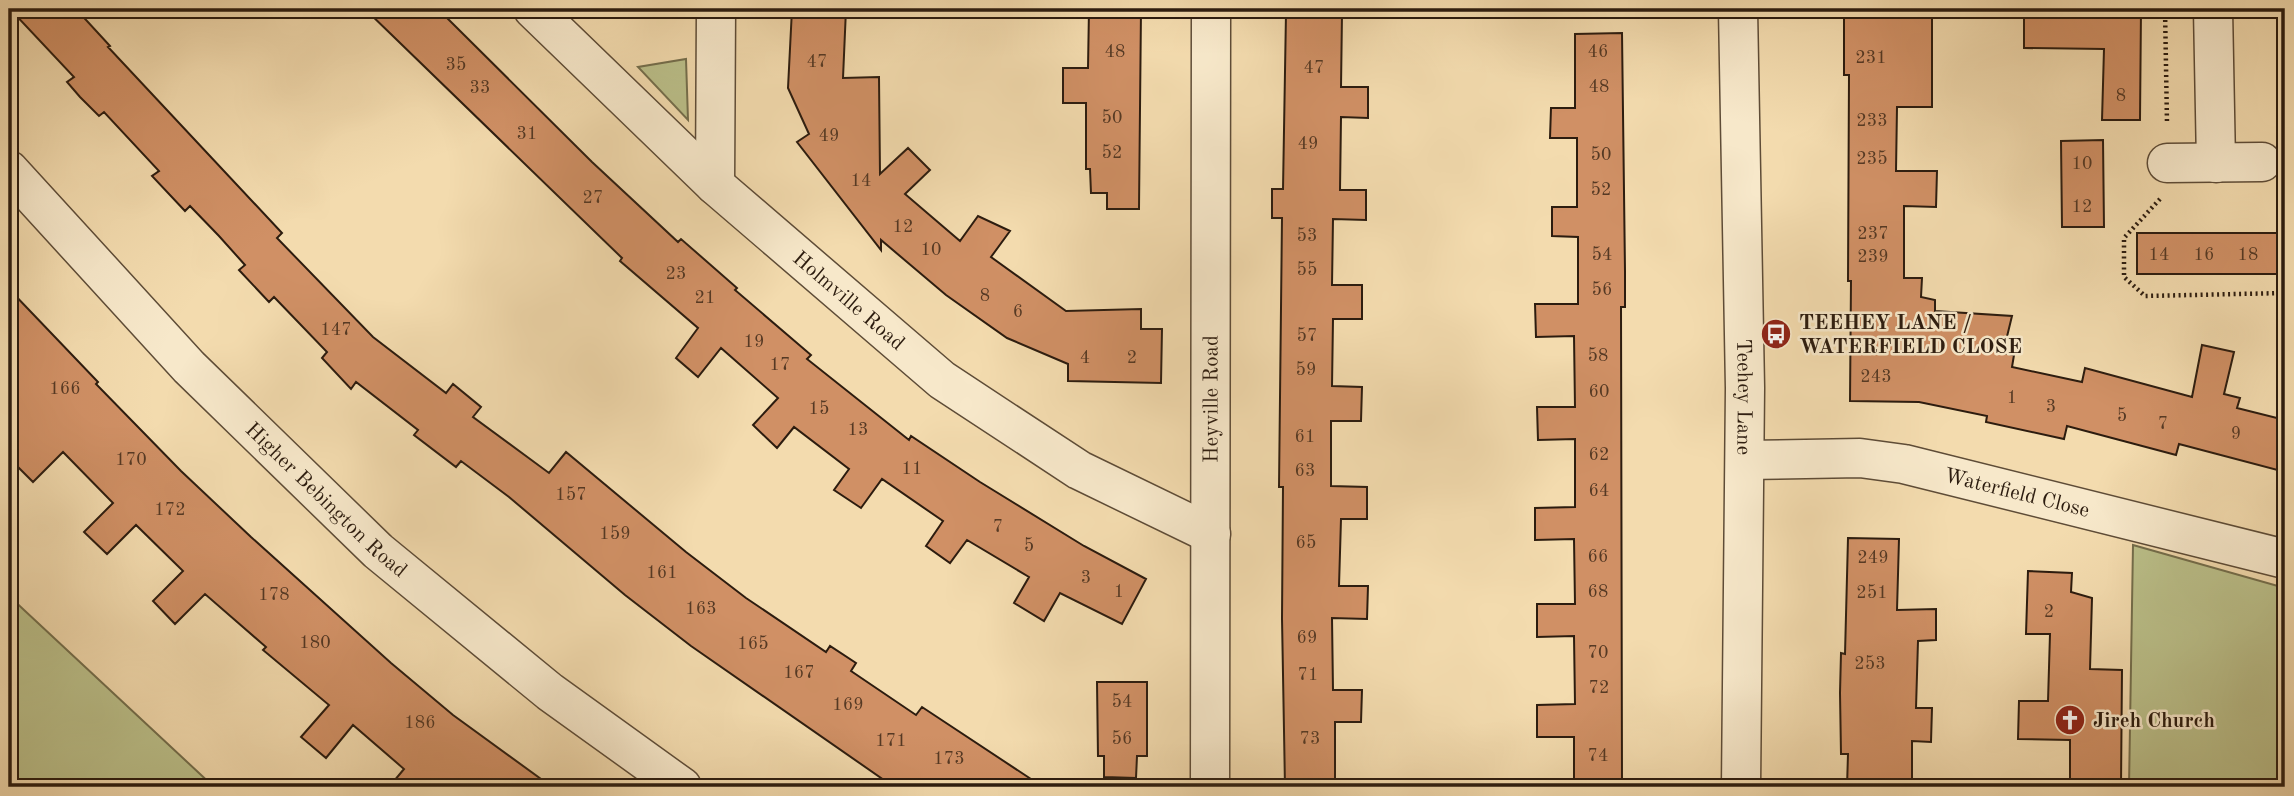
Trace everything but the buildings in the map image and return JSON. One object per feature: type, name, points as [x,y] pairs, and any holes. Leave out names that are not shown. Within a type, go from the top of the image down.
[{"type":"street","name":"Holmville Road","points":[[533,9],[715,185],[942,380],[1079,470],[1211,534]]},
{"type":"street","points":[[715,185],[716,9]]},
{"type":"street","name":"Heyville Road","points":[[1210,787],[1211,9]]},
{"type":"street","name":"Teehey Lane","points":[[1738,9],[1745,388],[1741,787]]},
{"type":"street","points":[[2213,9],[2216,163]]},
{"type":"street","points":[[2167,163],[2262,162]]},
{"type":"street","name":"Higher Bebington Road","points":[[9,170],[189,367],[378,551],[550,692],[682,787]]},
{"type":"street","name":"Waterfield Close","points":[[1745,460],[1860,458],[1904,464],[2285,559]]},
{"type":"green space","points":[[686,59],[688,120],[638,67]]},
{"type":"green space","points":[[2133,545],[2285,588],[2285,787],[2129,787]]},
{"type":"green space","points":[[9,596],[214,787],[9,787]]},
{"type":"place","name":"TEEHEY LANE / WATERFIELD CLOSE","points":[[1776,334]]},
{"type":"place","name":"Jireh Church","points":[[2070,720]]}]
